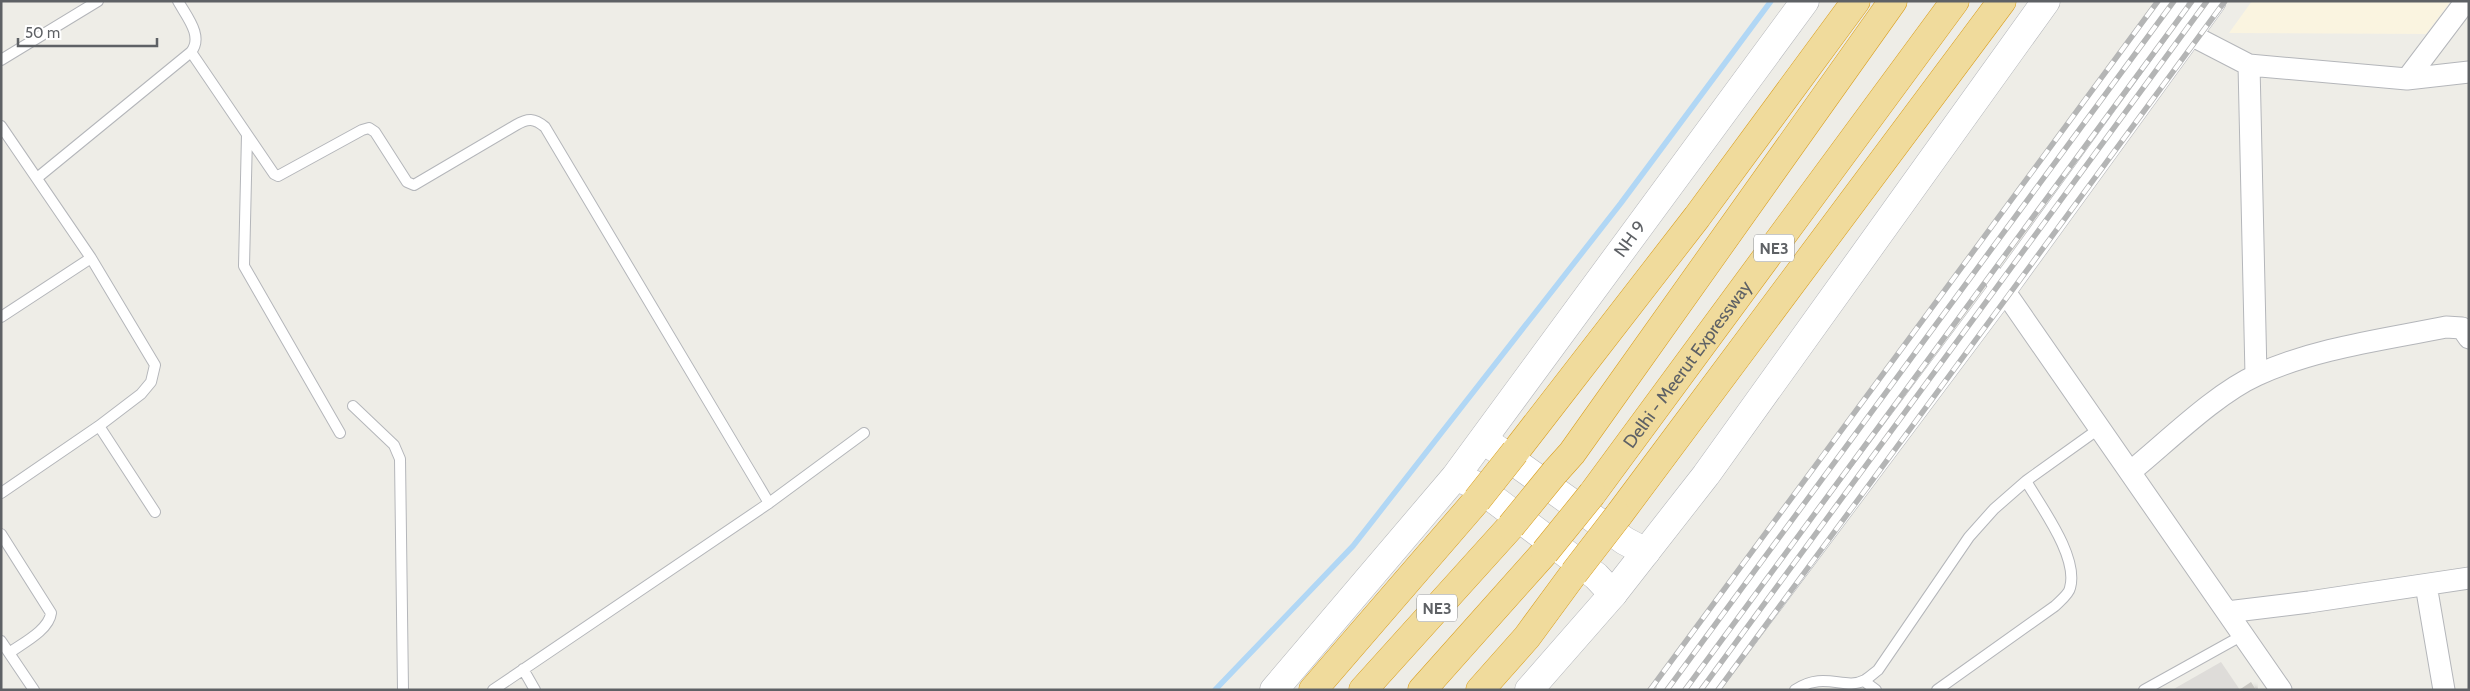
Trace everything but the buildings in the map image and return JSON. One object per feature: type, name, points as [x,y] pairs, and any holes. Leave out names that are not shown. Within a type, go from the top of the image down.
[{"type":"highway","points":[[1312,690],[1477,500],[1515,452],[1697,217],[1856,1]]},
{"type":"highway","name":"NE3","points":[[1362,690],[1511,526],[1572,453],[1893,1]]},
{"type":"highway","name":"Delhi - Meerut Expressway","points":[[1422,690],[1545,552],[1592,494],[1955,1]]},
{"type":"highway","points":[[1480,690],[1527,637],[2002,1]]},
{"type":"street","name":"NH 9","points":[[1274,690],[1455,477],[1805,1]]},
{"type":"street","points":[[1528,690],[1613,594],[1706,475],[2046,1]]},
{"type":"street","points":[[1703,690],[2003,289],[2212,1]]},
{"type":"street","points":[[2407,79],[2466,1]]},
{"type":"street","points":[[1670,690],[2166,10],[2188,34],[2250,65],[2407,79],[2469,72]]},
{"type":"street","points":[[2250,65],[2256,375]]},
{"type":"street","points":[[1982,263],[2003,289],[2281,690]]},
{"type":"street","points":[[2130,472],[2211,405],[2256,375],[2315,353],[2446,327],[2462,328],[2469,338]]},
{"type":"street","points":[[1483,438],[1625,541],[1646,552]]},
{"type":"street","points":[[1455,477],[1482,490],[1596,576],[1613,594]]},
{"type":"street","points":[[2227,612],[2469,578]]},
{"type":"street","points":[[2426,585],[2444,690]]},
{"type":"lane","points":[[1,60],[98,1]]},
{"type":"lane","points":[[37,178],[192,52],[196,46],[197,38],[178,1]]},
{"type":"lane","points":[[192,52],[274,174],[278,176],[368,128],[375,132],[407,182],[414,185],[526,119],[536,119],[545,127],[768,503]]},
{"type":"lane","points":[[1,126],[91,258],[155,365],[151,382],[141,394],[99,426],[1,493]]},
{"type":"lane","points":[[247,135],[244,266],[340,433]]},
{"type":"lane","points":[[1,317],[91,258]]},
{"type":"lane","points":[[353,406],[394,444],[400,459],[403,690]]},
{"type":"lane","points":[[99,426],[155,512]]},
{"type":"lane","points":[[1795,690],[1807,682],[1823,680],[1848,684],[1864,681],[1878,670],[1969,537],[1994,508],[2026,481],[2100,428]]},
{"type":"lane","points":[[493,690],[768,503],[864,433]]},
{"type":"lane","points":[[1937,690],[2056,606],[2070,589],[2071,567],[2062,544],[2026,481]]},
{"type":"lane","points":[[1,534],[51,613],[50,621],[43,628],[9,653]]},
{"type":"lane","points":[[2144,690],[2243,635]]},
{"type":"lane","points":[[1,641],[34,690]]},
{"type":"lane","points":[[523,670],[535,690]]},
{"type":"lane","points":[[1864,681],[1876,690]]},
{"type":"shaded area","points":[[2252,1],[2451,1],[2426,34],[2229,33]]},
{"type":"shaded area","points":[[2221,662],[2240,690],[2172,690]]},
{"type":"waterway","points":[[1215,690],[1353,546],[1621,203],[1771,1]]},
{"type":"railway","points":[[1650,690],[2158,1]]},
{"type":"railway","points":[[1667,690],[2174,1]]},
{"type":"railway","points":[[1685,690],[2192,1]]},
{"type":"railway","points":[[1701,690],[2207,1]]},
{"type":"railway","points":[[1718,690],[2225,1]]}]
